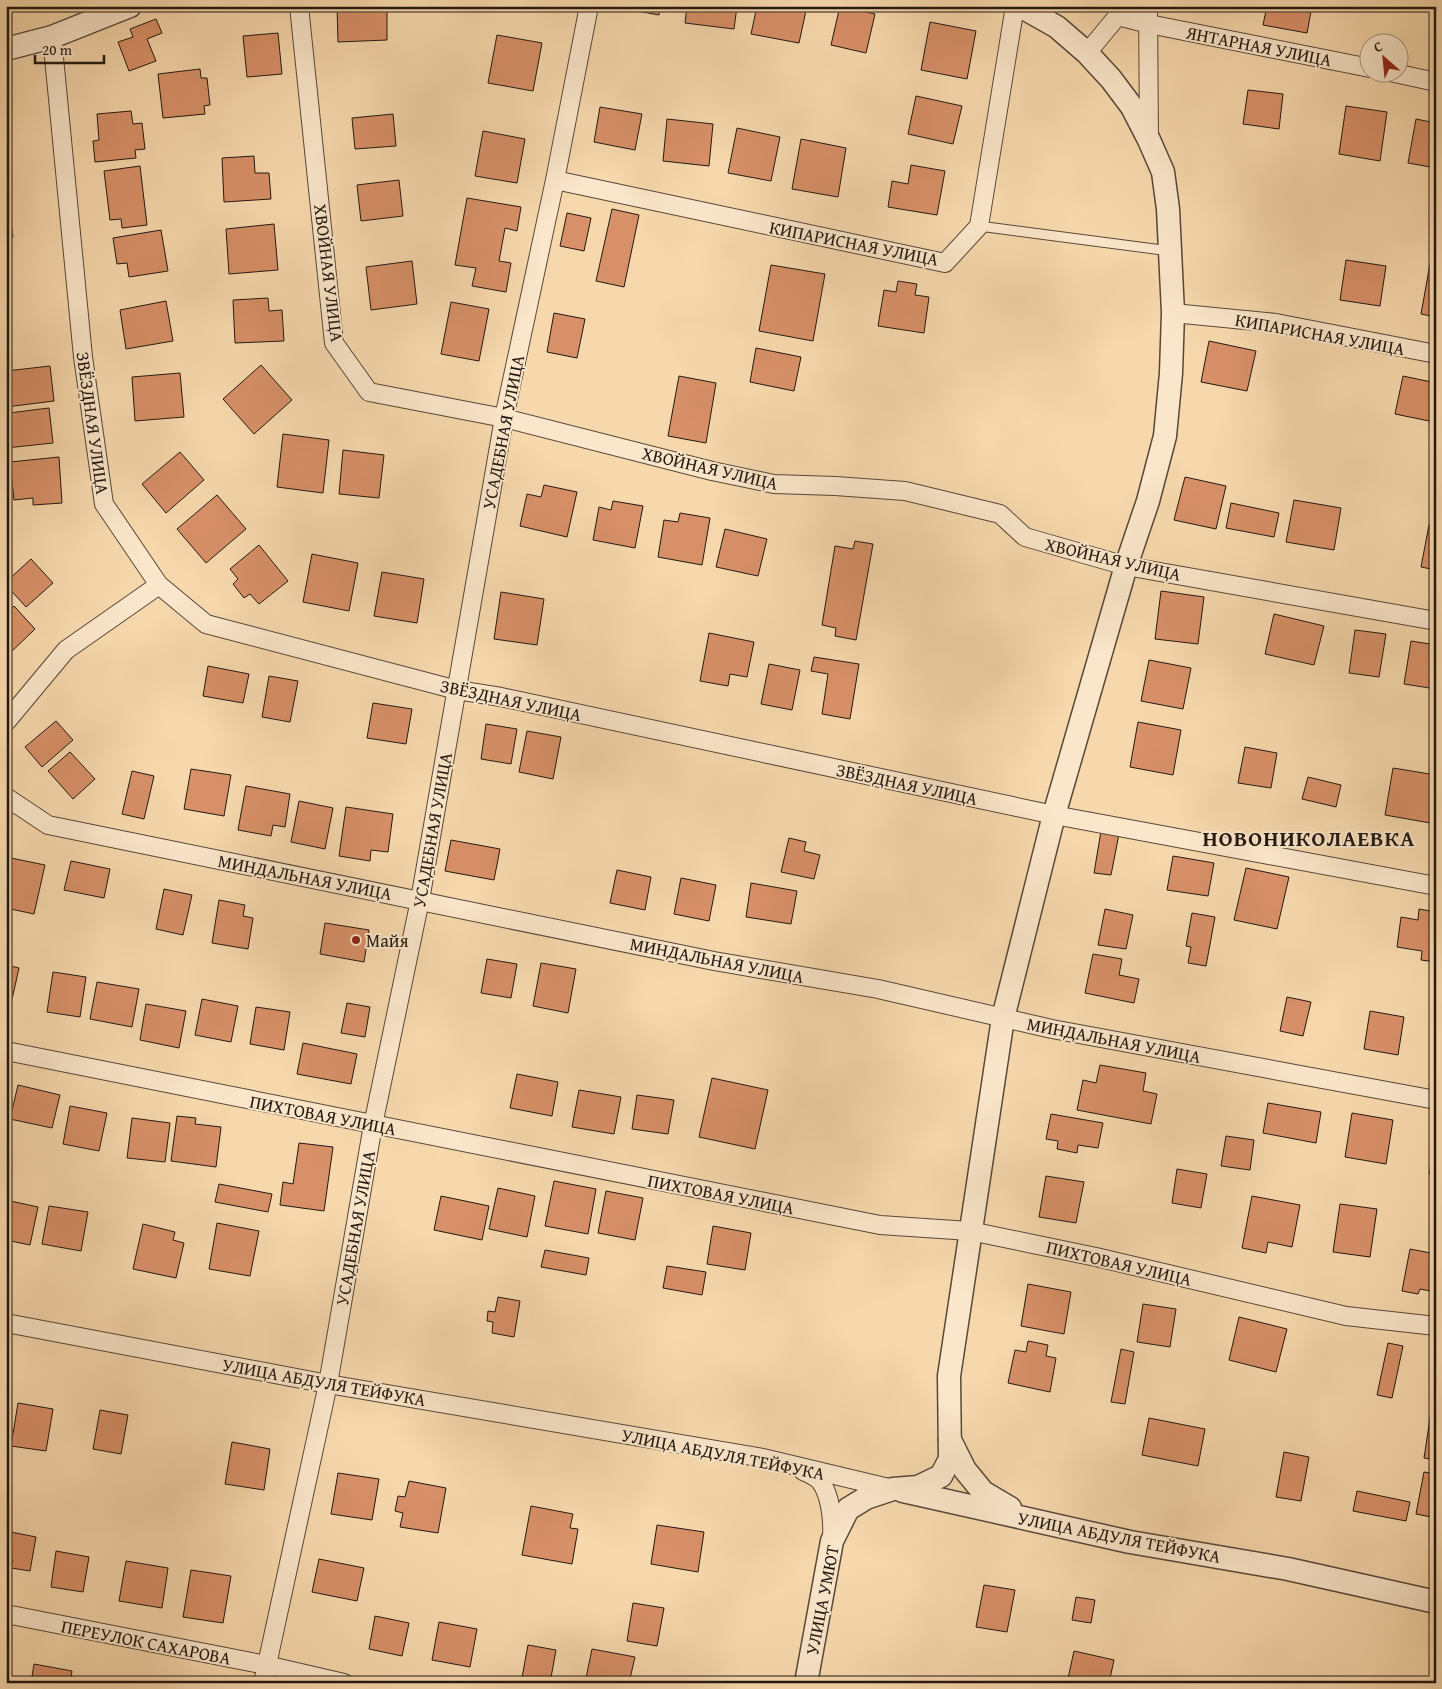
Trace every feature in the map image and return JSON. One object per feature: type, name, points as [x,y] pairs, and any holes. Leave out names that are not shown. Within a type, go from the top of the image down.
[{"type":"street","points":[[6,49],[52,37],[130,6]]},
{"type":"street","name":"ХВОЙНАЯ УЛИЦА","points":[[299,6],[334,343],[369,392],[504,418],[712,471],[774,484],[905,491],[1000,514],[1025,537],[1126,566],[1436,621]]},
{"type":"street","name":"УСАДЕБНАЯ УЛИЦА","points":[[263,1683],[328,1384],[372,1125],[420,900],[504,418],[555,180],[589,6]]},
{"type":"street","points":[[979,226],[1015,6]]},
{"type":"street","name":"УЛИЦА УМЮТ","points":[[806,1683],[832,1541],[848,1509],[866,1498],[893,1489],[918,1487],[941,1476],[950,1459],[949,1376],[1003,1018],[1054,815],[1126,566],[1148,501],[1165,436],[1171,374],[1173,313],[1168,209],[1163,172],[1132,107],[1111,79],[1088,53],[1057,27],[1020,6]]},
{"type":"street","points":[[1148,6],[1150,24],[1149,140]]},
{"type":"street","points":[[1088,53],[1122,11]]},
{"type":"street","name":"ЯНТАРНАЯ УЛИЦА","points":[[1122,11],[1150,24],[1360,66]]},
{"type":"street","name":"ЗВЁЗДНАЯ УЛИЦА","points":[[52,37],[83,357],[104,504],[159,585],[206,624],[457,690],[511,699],[1054,815],[1436,886]]},
{"type":"street","points":[[1410,76],[1436,82]]},
{"type":"street","name":"КИПАРИСНАЯ УЛИЦА","points":[[555,180],[945,263],[979,226]]},
{"type":"street","name":"КИПАРИСНАЯ УЛИЦА","points":[[1173,313],[1276,322],[1436,354]]},
{"type":"street","points":[[6,722],[66,650],[159,585]]},
{"type":"street","name":"МИНДАЛЬНАЯ УЛИЦА","points":[[6,797],[48,825],[714,961],[878,989],[1052,1029],[1436,1100]]},
{"type":"street","name":"ПИХТОВАЯ УЛИЦА","points":[[6,1051],[880,1225],[970,1231],[1096,1256],[1346,1316],[1436,1326]]},
{"type":"street","name":"УЛИЦА АБДУЛЯ ТЕЙФУКА","points":[[6,1323],[328,1384],[695,1446],[793,1465],[1130,1542],[1288,1569],[1436,1602]]},
{"type":"street","points":[[950,1440],[965,1470],[983,1492],[1013,1510],[1053,1525]]},
{"type":"street","points":[[793,1465],[820,1482],[833,1518],[832,1541]]},
{"type":"street","name":"ПЕРЕУЛОК САХАРОВА","points":[[6,1614],[266,1665],[344,1683]]},
{"type":"lane","points":[[979,226],[1170,252]]},
{"type":"building","points":[[337,6],[387,6],[387,40],[338,42]]},
{"type":"building","points":[[620,6],[660,6],[659,15],[620,8]]},
{"type":"building","points":[[687,6],[737,6],[734,29],[685,23]]},
{"type":"building","points":[[757,6],[807,6],[799,43],[751,34]]},
{"type":"building","points":[[840,6],[875,14],[866,53],[831,45]]},
{"type":"building","points":[[1267,6],[1312,6],[1307,33],[1263,25]]},
{"type":"building","points":[[1436,17],[1436,43],[1431,42]]},
{"type":"building","points":[[156,19],[162,33],[147,39],[156,61],[129,71],[118,42],[133,37],[130,29]]},
{"type":"building","points":[[930,22],[976,31],[967,79],[921,70]]},
{"type":"building","points":[[278,33],[282,74],[247,77],[243,36]]},
{"type":"building","points":[[497,35],[542,43],[533,91],[488,83]]},
{"type":"building","points":[[200,69],[201,78],[207,78],[210,105],[204,106],[205,114],[163,118],[158,74]]},
{"type":"building","points":[[1248,90],[1283,94],[1279,129],[1243,124]]},
{"type":"building","points":[[916,96],[962,106],[953,144],[908,134]]},
{"type":"building","points":[[1346,106],[1387,112],[1380,161],[1339,154]]},
{"type":"building","points":[[600,107],[642,114],[635,150],[594,142]]},
{"type":"building","points":[[131,111],[133,124],[142,123],[145,149],[135,150],[136,158],[95,162],[93,141],[99,140],[97,114]]},
{"type":"building","points":[[393,114],[396,146],[355,149],[352,118]]},
{"type":"building","points":[[667,119],[713,124],[709,166],[663,161]]},
{"type":"building","points":[[1416,119],[1436,123],[1436,168],[1408,163]]},
{"type":"building","points":[[737,128],[780,137],[771,181],[728,173]]},
{"type":"building","points":[[483,131],[525,139],[517,183],[475,176]]},
{"type":"building","points":[[801,139],[846,148],[838,197],[792,189]]},
{"type":"building","points":[[254,156],[255,173],[269,173],[271,199],[224,202],[222,158]]},
{"type":"building","points":[[911,165],[945,171],[937,215],[888,207],[892,181],[908,184]]},
{"type":"building","points":[[140,166],[147,225],[122,228],[121,219],[110,220],[104,171]]},
{"type":"building","points":[[399,180],[403,216],[361,221],[357,185]]},
{"type":"building","points":[[6,185],[13,237],[6,238]]},
{"type":"building","points":[[467,198],[521,207],[517,231],[505,228],[499,261],[511,263],[506,292],[472,286],[476,268],[455,265]]},
{"type":"building","points":[[612,209],[639,215],[624,287],[596,281]]},
{"type":"building","points":[[567,213],[591,218],[584,251],[560,246]]},
{"type":"building","points":[[274,224],[278,270],[229,274],[226,229]]},
{"type":"building","points":[[161,230],[168,271],[129,277],[127,263],[117,264],[113,238]]},
{"type":"building","points":[[1346,260],[1386,266],[1380,306],[1340,300]]},
{"type":"building","points":[[412,261],[417,304],[371,310],[366,267]]},
{"type":"building","points":[[1430,264],[1436,265],[1436,317],[1421,314]]},
{"type":"building","points":[[771,265],[825,274],[813,341],[759,331]]},
{"type":"building","points":[[898,281],[917,284],[915,295],[929,297],[924,333],[878,326],[884,290],[896,292]]},
{"type":"building","points":[[268,298],[269,311],[282,310],[284,341],[235,343],[233,300]]},
{"type":"building","points":[[166,301],[173,341],[126,349],[120,310]]},
{"type":"building","points":[[451,302],[489,309],[479,361],[441,354]]},
{"type":"building","points":[[554,313],[585,319],[577,358],[547,352]]},
{"type":"building","points":[[1209,341],[1256,351],[1247,391],[1201,382]]},
{"type":"building","points":[[756,348],[801,357],[794,391],[750,382]]},
{"type":"building","points":[[261,365],[292,400],[254,434],[223,399]]},
{"type":"building","points":[[50,366],[54,401],[6,407],[6,371]]},
{"type":"building","points":[[180,373],[184,417],[135,421],[132,377]]},
{"type":"building","points":[[679,376],[716,383],[706,443],[668,436]]},
{"type":"building","points":[[1403,376],[1436,383],[1436,413],[1434,422],[1395,414]]},
{"type":"building","points":[[49,408],[53,443],[6,448],[6,426],[10,426],[9,413]]},
{"type":"building","points":[[283,434],[329,440],[323,493],[277,487]]},
{"type":"building","points":[[343,450],[384,455],[379,498],[339,494]]},
{"type":"building","points":[[180,452],[204,480],[166,513],[142,484]]},
{"type":"building","points":[[59,457],[62,503],[33,505],[33,498],[14,500],[10,462]]},
{"type":"building","points":[[1185,477],[1226,486],[1216,529],[1174,520]]},
{"type":"building","points":[[544,485],[577,492],[567,537],[520,526],[527,494],[541,497]]},
{"type":"building","points":[[217,495],[246,529],[206,563],[177,529]]},
{"type":"building","points":[[1294,500],[1341,508],[1334,550],[1286,542]]},
{"type":"building","points":[[613,501],[643,506],[635,548],[593,540],[599,507],[611,510]]},
{"type":"building","points":[[1231,503],[1279,513],[1274,537],[1226,528]]},
{"type":"building","points":[[680,513],[710,518],[702,565],[658,557],[664,520],[678,522]]},
{"type":"building","points":[[1429,525],[1436,526],[1436,570],[1421,567]]},
{"type":"building","points":[[725,529],[767,539],[758,576],[716,567]]},
{"type":"building","points":[[855,541],[873,544],[856,640],[835,636],[836,628],[822,625],[835,546],[853,549]]},
{"type":"building","points":[[259,545],[288,581],[259,604],[250,594],[244,598],[233,584],[238,579],[230,569]]},
{"type":"building","points":[[312,554],[358,563],[349,611],[303,602]]},
{"type":"building","points":[[31,559],[53,583],[26,607],[6,585],[6,582]]},
{"type":"building","points":[[382,572],[424,579],[417,623],[374,616]]},
{"type":"building","points":[[1161,591],[1204,597],[1198,644],[1155,639]]},
{"type":"building","points":[[501,592],[544,599],[537,645],[494,639]]},
{"type":"building","points":[[14,606],[35,629],[7,656],[6,614]]},
{"type":"building","points":[[1274,614],[1324,626],[1314,665],[1265,654]]},
{"type":"building","points":[[1355,630],[1386,634],[1379,677],[1349,673]]},
{"type":"building","points":[[709,633],[754,642],[747,677],[730,674],[728,686],[700,681]]},
{"type":"building","points":[[1411,641],[1436,645],[1436,689],[1404,684]]},
{"type":"building","points":[[814,657],[859,664],[850,719],[822,714],[828,674],[811,671]]},
{"type":"building","points":[[1149,660],[1191,668],[1183,709],[1141,701]]},
{"type":"building","points":[[769,664],[800,670],[792,710],[761,704]]},
{"type":"building","points":[[208,666],[249,674],[243,703],[203,696]]},
{"type":"building","points":[[269,676],[298,681],[290,722],[262,717]]},
{"type":"building","points":[[373,703],[412,709],[406,744],[367,738]]},
{"type":"building","points":[[56,721],[73,740],[42,767],[25,747]]},
{"type":"building","points":[[1138,722],[1181,730],[1173,775],[1130,767]]},
{"type":"building","points":[[486,724],[517,729],[511,764],[481,759]]},
{"type":"building","points":[[527,731],[561,737],[553,779],[519,772]]},
{"type":"building","points":[[1245,747],[1277,753],[1271,788],[1238,783]]},
{"type":"building","points":[[70,752],[95,779],[73,799],[48,771]]},
{"type":"building","points":[[1393,768],[1436,775],[1436,824],[1385,815]]},
{"type":"building","points":[[191,769],[231,775],[224,816],[184,809]]},
{"type":"building","points":[[132,771],[154,776],[144,819],[122,814]]},
{"type":"building","points":[[1308,777],[1341,785],[1336,807],[1302,799]]},
{"type":"building","points":[[246,786],[290,794],[285,827],[273,825],[271,836],[238,830]]},
{"type":"building","points":[[299,801],[333,808],[325,849],[291,842]]},
{"type":"building","points":[[346,807],[393,814],[388,852],[371,850],[370,861],[339,856]]},
{"type":"building","points":[[1101,831],[1119,834],[1111,875],[1094,873]]},
{"type":"building","points":[[789,838],[806,842],[804,851],[820,855],[814,879],[781,872]]},
{"type":"building","points":[[451,840],[500,849],[494,880],[445,871]]},
{"type":"building","points":[[1173,856],[1214,863],[1208,896],[1167,890]]},
{"type":"building","points":[[6,857],[45,865],[34,914],[6,908]]},
{"type":"building","points":[[71,861],[110,869],[104,898],[64,890]]},
{"type":"building","points":[[1246,868],[1289,877],[1277,929],[1234,920]]},
{"type":"building","points":[[617,870],[651,877],[645,910],[610,903]]},
{"type":"building","points":[[681,878],[716,885],[709,921],[674,914]]},
{"type":"building","points":[[751,883],[797,891],[791,924],[746,917]]},
{"type":"building","points":[[164,889],[192,895],[183,935],[156,929]]},
{"type":"building","points":[[219,900],[245,905],[243,916],[253,918],[248,949],[212,943]]},
{"type":"building","points":[[1105,909],[1133,915],[1126,949],[1098,945]]},
{"type":"building","points":[[1419,909],[1436,912],[1436,962],[1421,960],[1422,951],[1397,947],[1401,917],[1418,920]]},
{"type":"building","points":[[1192,913],[1215,917],[1206,966],[1188,963],[1191,947],[1186,946]]},
{"type":"building","points":[[325,923],[369,930],[364,962],[320,954]]},
{"type":"building","points":[[1093,954],[1122,959],[1119,975],[1139,979],[1134,1003],[1085,993]]},
{"type":"building","points":[[487,959],[517,964],[511,998],[481,993]]},
{"type":"building","points":[[541,963],[576,969],[568,1013],[533,1006]]},
{"type":"building","points":[[6,965],[19,968],[11,1004],[6,1003]]},
{"type":"building","points":[[53,972],[86,977],[80,1017],[47,1012]]},
{"type":"building","points":[[97,982],[139,989],[132,1027],[90,1019]]},
{"type":"building","points":[[1287,997],[1311,1002],[1303,1036],[1280,1031]]},
{"type":"building","points":[[202,999],[238,1006],[231,1042],[195,1035]]},
{"type":"building","points":[[347,1003],[370,1007],[365,1037],[341,1033]]},
{"type":"building","points":[[146,1004],[186,1011],[179,1048],[140,1040]]},
{"type":"building","points":[[256,1007],[290,1012],[284,1050],[250,1044]]},
{"type":"building","points":[[1370,1011],[1404,1017],[1398,1055],[1364,1049]]},
{"type":"building","points":[[303,1043],[357,1054],[351,1084],[297,1074]]},
{"type":"building","points":[[1100,1065],[1146,1073],[1143,1091],[1157,1094],[1151,1124],[1077,1110],[1083,1080],[1096,1083]]},
{"type":"building","points":[[517,1074],[558,1082],[552,1116],[510,1108]]},
{"type":"building","points":[[712,1078],[768,1090],[755,1149],[699,1137]]},
{"type":"building","points":[[18,1085],[60,1095],[52,1128],[10,1119]]},
{"type":"building","points":[[579,1090],[621,1097],[614,1134],[572,1127]]},
{"type":"building","points":[[637,1095],[674,1100],[668,1134],[632,1129]]},
{"type":"building","points":[[1268,1103],[1321,1112],[1316,1143],[1263,1133]]},
{"type":"building","points":[[70,1106],[107,1113],[99,1151],[63,1144]]},
{"type":"building","points":[[1352,1113],[1393,1120],[1386,1164],[1345,1157]]},
{"type":"building","points":[[1051,1114],[1103,1123],[1098,1148],[1078,1145],[1077,1153],[1057,1149],[1058,1141],[1046,1139]]},
{"type":"building","points":[[177,1116],[196,1118],[195,1124],[221,1127],[216,1167],[171,1161]]},
{"type":"building","points":[[132,1118],[170,1123],[165,1162],[127,1158]]},
{"type":"building","points":[[1226,1136],[1254,1140],[1250,1170],[1221,1166]]},
{"type":"building","points":[[299,1143],[333,1147],[324,1211],[280,1205],[283,1182],[293,1184]]},
{"type":"building","points":[[1434,1147],[1436,1147],[1436,1175],[1429,1174]]},
{"type":"building","points":[[1177,1169],[1207,1174],[1201,1208],[1172,1203]]},
{"type":"building","points":[[1046,1176],[1084,1182],[1076,1223],[1039,1217]]},
{"type":"building","points":[[554,1181],[596,1189],[588,1234],[545,1226]]},
{"type":"building","points":[[219,1184],[272,1194],[268,1212],[215,1202]]},
{"type":"building","points":[[498,1188],[535,1196],[527,1237],[489,1229]]},
{"type":"building","points":[[606,1191],[643,1198],[635,1240],[598,1233]]},
{"type":"building","points":[[441,1196],[489,1206],[482,1240],[434,1230]]},
{"type":"building","points":[[1252,1196],[1300,1205],[1292,1247],[1268,1242],[1266,1253],[1242,1248]]},
{"type":"building","points":[[6,1200],[38,1207],[30,1245],[6,1240]]},
{"type":"building","points":[[1340,1204],[1377,1209],[1370,1257],[1333,1252]]},
{"type":"building","points":[[49,1206],[88,1212],[81,1251],[42,1244]]},
{"type":"building","points":[[217,1223],[259,1231],[250,1276],[209,1269]]},
{"type":"building","points":[[143,1224],[175,1232],[173,1240],[184,1243],[176,1278],[133,1269]]},
{"type":"building","points":[[713,1226],[751,1233],[745,1270],[707,1264]]},
{"type":"building","points":[[1410,1249],[1436,1254],[1436,1292],[1420,1289],[1418,1294],[1402,1291]]},
{"type":"building","points":[[545,1250],[589,1258],[586,1275],[541,1267]]},
{"type":"building","points":[[667,1266],[706,1272],[702,1295],[663,1288]]},
{"type":"building","points":[[1028,1284],[1071,1292],[1064,1334],[1021,1326]]},
{"type":"building","points":[[498,1297],[520,1301],[514,1337],[492,1333],[493,1322],[487,1321],[488,1311],[495,1312]]},
{"type":"building","points":[[1143,1304],[1176,1309],[1170,1347],[1137,1342]]},
{"type":"building","points":[[1239,1317],[1287,1329],[1276,1372],[1229,1360]]},
{"type":"building","points":[[1028,1341],[1048,1345],[1046,1356],[1056,1358],[1050,1392],[1008,1383],[1015,1350],[1026,1352]]},
{"type":"building","points":[[1388,1343],[1403,1346],[1392,1398],[1377,1395]]},
{"type":"building","points":[[1121,1349],[1134,1352],[1125,1404],[1111,1402]]},
{"type":"building","points":[[18,1403],[53,1409],[46,1451],[11,1446]]},
{"type":"building","points":[[100,1410],[128,1415],[121,1454],[93,1449]]},
{"type":"building","points":[[1431,1412],[1436,1413],[1436,1460],[1424,1458]]},
{"type":"building","points":[[1149,1418],[1205,1429],[1198,1466],[1142,1455]]},
{"type":"building","points":[[232,1442],[270,1449],[264,1490],[225,1484]]},
{"type":"building","points":[[1284,1452],[1309,1457],[1301,1501],[1276,1497]]},
{"type":"building","points":[[1424,1472],[1436,1474],[1436,1518],[1416,1514]]},
{"type":"building","points":[[338,1473],[379,1479],[372,1520],[331,1514]]},
{"type":"building","points":[[409,1481],[446,1488],[438,1533],[400,1527],[403,1513],[395,1511],[398,1496],[405,1497]]},
{"type":"building","points":[[1357,1491],[1410,1502],[1406,1521],[1353,1511]]},
{"type":"building","points":[[531,1506],[573,1514],[570,1528],[578,1529],[572,1564],[522,1555]]},
{"type":"building","points":[[657,1525],[704,1532],[698,1572],[651,1564]]},
{"type":"building","points":[[6,1531],[36,1537],[30,1571],[11,1568],[13,1560],[6,1559]]},
{"type":"building","points":[[56,1551],[89,1557],[83,1592],[51,1587]]},
{"type":"building","points":[[319,1559],[364,1568],[357,1601],[312,1592]]},
{"type":"building","points":[[126,1561],[168,1568],[162,1608],[119,1601]]},
{"type":"building","points":[[191,1570],[231,1576],[223,1623],[183,1617]]},
{"type":"building","points":[[984,1585],[1015,1590],[1007,1632],[976,1627]]},
{"type":"building","points":[[1076,1597],[1095,1600],[1091,1623],[1072,1620]]},
{"type":"building","points":[[633,1603],[664,1608],[657,1646],[627,1641]]},
{"type":"building","points":[[375,1616],[409,1623],[402,1656],[369,1649]]},
{"type":"building","points":[[439,1622],[477,1629],[470,1667],[432,1660]]},
{"type":"building","points":[[528,1645],[556,1650],[550,1683],[521,1683]]},
{"type":"building","points":[[592,1649],[635,1657],[629,1683],[585,1683]]},
{"type":"building","points":[[1074,1651],[1114,1660],[1109,1683],[1067,1683]]},
{"type":"building","points":[[34,1664],[72,1671],[70,1683],[31,1683]]},
{"type":"place","name":"Майя","points":[[356,940]]},
{"type":"district","name":"НОВОНИКОЛАЕВКА","points":[[1309,838]]}]
